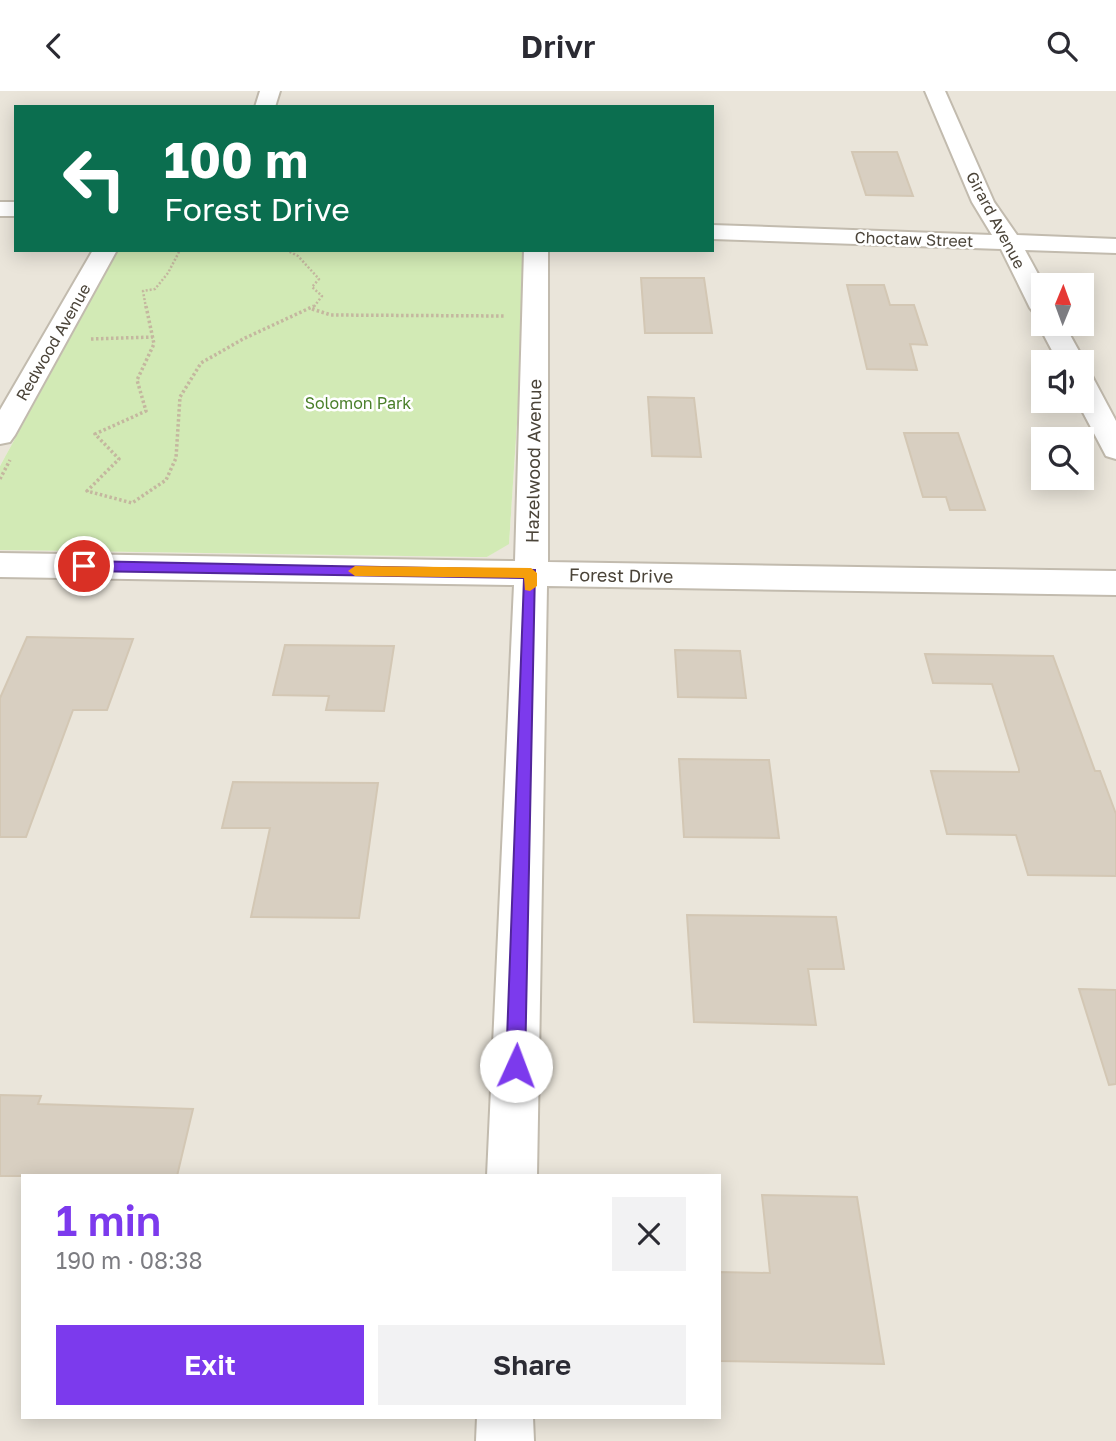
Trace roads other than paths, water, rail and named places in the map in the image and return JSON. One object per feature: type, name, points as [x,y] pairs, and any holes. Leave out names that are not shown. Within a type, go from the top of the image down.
[{"type":"street","name":"Girard Avenue","points":[[935,91],[983,202],[1009,242],[1031,285]]},
{"type":"street","name":"Choctaw Street","points":[[714,232],[1116,246]]},
{"type":"street","name":"Redwood Avenue","points":[[0,435],[104,252]]},
{"type":"street","name":"Hazelwood Avenue","points":[[513,1174],[531,573],[536,252]]},
{"type":"street","points":[[1094,406],[1116,449]]},
{"type":"street","name":"Forest Drive","points":[[0,565],[1116,583]]},
{"type":"street","points":[[505,1419],[505,1441]]},
{"type":"park label","name":"Solomon Park","points":[[358,403]]}]
